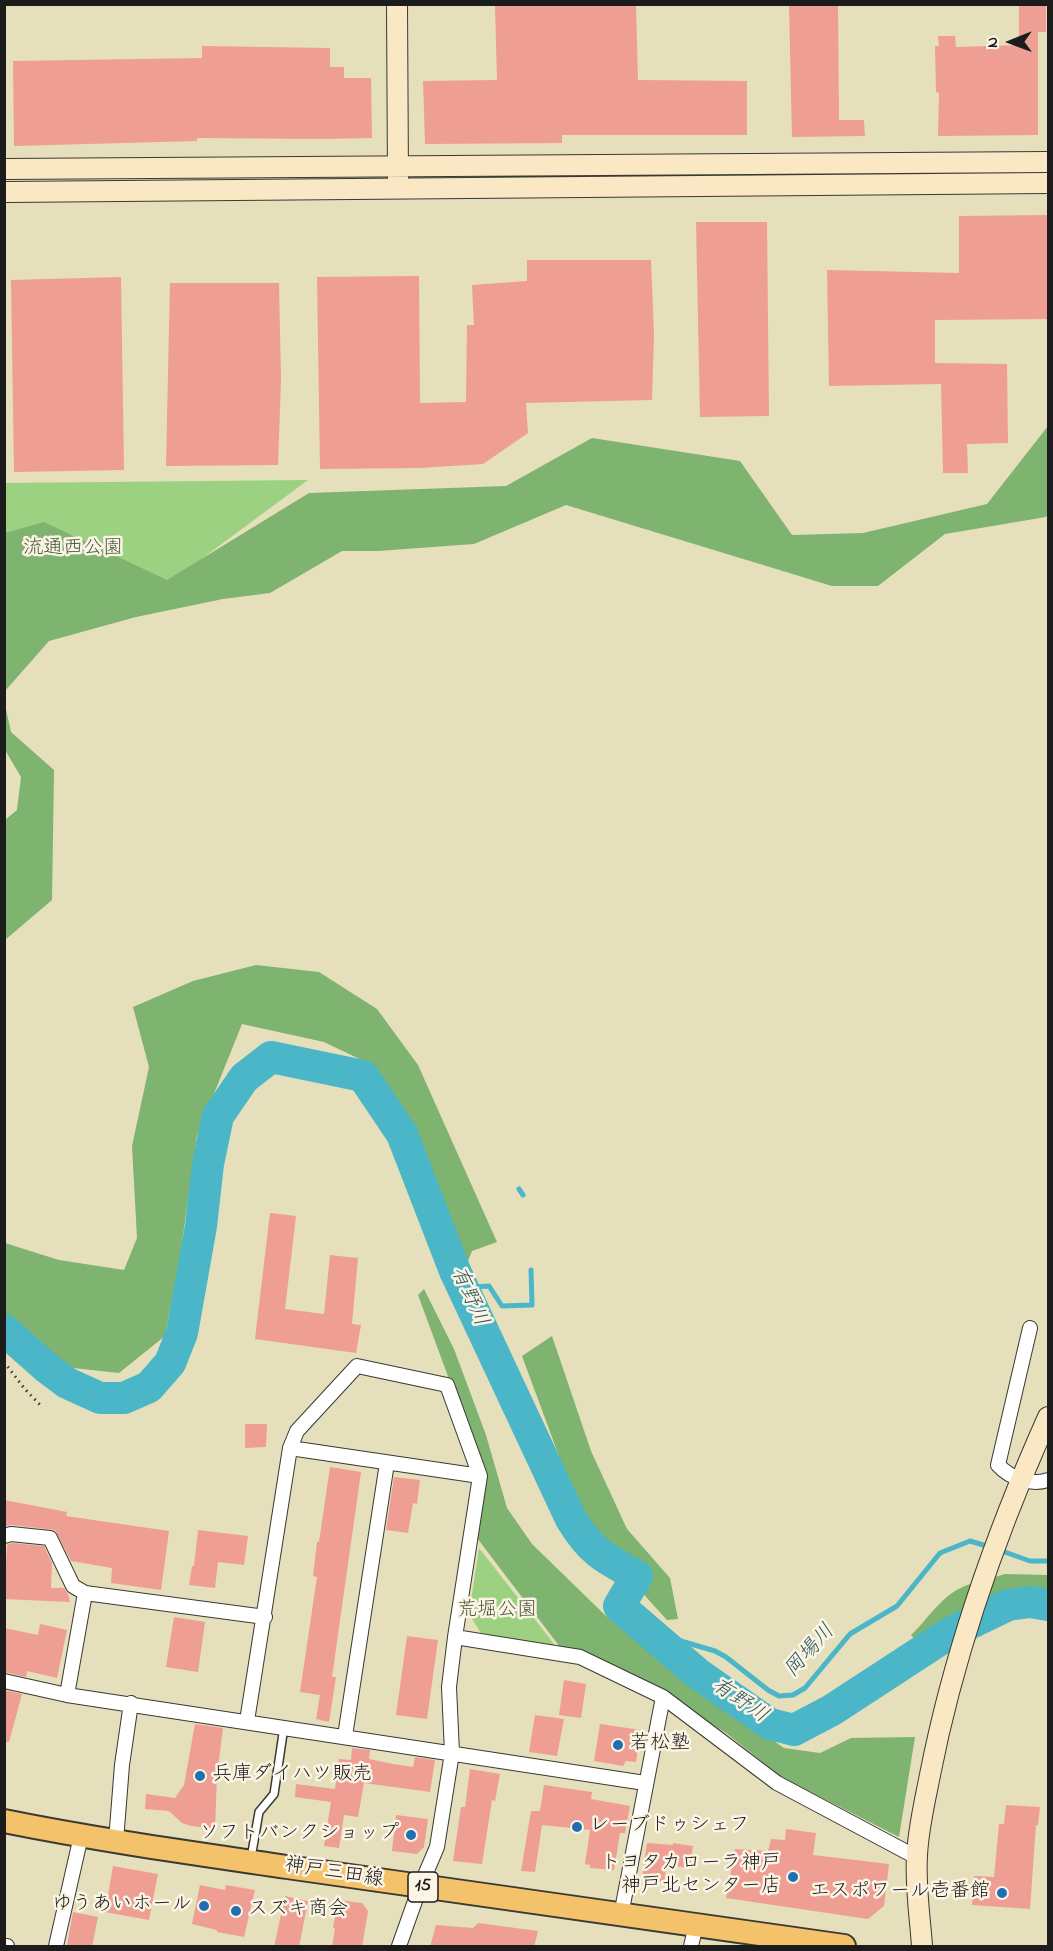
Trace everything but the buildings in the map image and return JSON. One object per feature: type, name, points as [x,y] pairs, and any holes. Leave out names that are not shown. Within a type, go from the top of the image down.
[{"type":"main road","name":"神戸三田線","points":[[4,1821],[81,1836],[251,1862],[582,1908],[621,1915],[693,1936],[844,1947]]},
{"type":"street","points":[[397,4],[398,189]]},
{"type":"street","points":[[4,169],[1048,162]]},
{"type":"street","points":[[4,192],[1048,183]]},
{"type":"street","points":[[1030,1328],[998,1465],[1021,1479],[1038,1484],[1048,1480]]},
{"type":"street","points":[[247,1721],[290,1448],[297,1431],[357,1366],[447,1385],[480,1476],[449,1687],[452,1753],[437,1847],[399,1947]]},
{"type":"street","points":[[922,1947],[916,1857],[939,1733],[951,1685],[1000,1536],[1021,1479],[1048,1417]]},
{"type":"street","points":[[290,1448],[480,1476]]},
{"type":"street","points":[[345,1736],[387,1463]]},
{"type":"street","points":[[4,1536],[11,1534],[50,1538],[73,1586],[85,1593],[265,1617]]},
{"type":"street","points":[[67,1695],[85,1593]]},
{"type":"street","points":[[455,1637],[580,1657],[663,1697],[777,1783],[916,1857]]},
{"type":"street","points":[[4,1681],[67,1695],[645,1783]]},
{"type":"street","points":[[621,1915],[663,1697]]},
{"type":"street","points":[[116,1841],[122,1765],[131,1703]]},
{"type":"street","points":[[56,1947],[81,1836]]},
{"type":"lane","points":[[251,1862],[259,1812],[274,1794],[284,1727]]},
{"type":"path","points":[[4,1362],[42,1407]]},
{"type":"green space","points":[[1048,426],[1048,514],[1046,517],[945,534],[878,586],[832,586],[566,505],[474,544],[378,551],[342,551],[270,593],[223,599],[136,617],[49,641],[5,691],[5,533],[44,522],[167,580],[309,493],[506,486],[592,438],[740,461],[792,535],[863,533],[987,504]]},
{"type":"green space","name":"流通西公園","points":[[308,480],[142,603],[5,634],[4,483]]},
{"type":"green space","points":[[4,700],[11,732],[54,770],[52,900],[5,940],[5,820],[17,810],[21,777],[5,750]]},
{"type":"green space","points":[[256,965],[319,972],[377,1009],[418,1065],[497,1242],[472,1251],[465,1268],[403,1120],[372,1065],[324,1042],[242,1024],[197,1136],[180,1257],[165,1336],[119,1373],[73,1368],[5,1322],[5,1243],[59,1260],[124,1270],[137,1238],[132,1146],[149,1067],[133,1007],[193,981]]},
{"type":"green space","points":[[424,1289],[454,1349],[486,1435],[507,1508],[532,1544],[606,1616],[715,1700],[784,1748],[820,1753],[851,1738],[915,1737],[899,1837],[783,1778],[726,1733],[616,1666],[563,1651],[477,1538],[484,1474],[418,1295]]},
{"type":"green space","points":[[552,1336],[591,1451],[627,1529],[670,1578],[678,1619],[667,1620],[587,1532],[522,1356]]},
{"type":"green space","name":"荒堀公園","points":[[479,1548],[558,1649],[482,1635],[469,1614]]},
{"type":"green space","points":[[1005,1574],[1048,1575],[1048,1596],[1023,1588],[920,1645],[911,1635],[943,1600],[955,1591]]},
{"type":"waterway","name":"有野川","points":[[4,1330],[67,1383],[100,1398],[124,1398],[149,1387],[170,1363],[182,1333],[201,1226],[208,1164],[218,1116],[244,1078],[271,1057],[363,1076],[402,1134],[455,1271],[571,1519],[592,1547],[637,1576],[619,1606],[697,1673],[770,1724],[794,1730],[832,1710],[950,1633],[1008,1605],[1030,1602],[1048,1605]]},
{"type":"waterway","points":[[519,1189],[523,1195]]},
{"type":"waterway","points":[[465,1291],[474,1287],[489,1286],[502,1306],[532,1305],[531,1270]]},
{"type":"waterway","name":"岡場川","points":[[650,1632],[715,1651],[768,1690],[779,1696],[793,1695],[805,1688],[850,1634],[897,1606],[940,1553],[970,1541],[990,1547]]},
{"type":"waterway","name":"岡場川","points":[[999,1550],[1030,1561],[1048,1561]]},
{"type":"place","name":"若松塾","points":[[618,1745]]},
{"type":"place","name":"兵庫ダイハツ販売","points":[[200,1776]]},
{"type":"place","name":"レーブドゥシェフ","points":[[577,1827]]},
{"type":"place","name":"ソフトバンクショップ","points":[[411,1835]]},
{"type":"place","name":"トヨタカローラ神戸 神戸北センター店","points":[[793,1877]]},
{"type":"place","name":"エスポワール壱番館","points":[[1002,1893]]},
{"type":"place","name":"ゆうあいホール","points":[[204,1906]]},
{"type":"place","name":"スズキ商会","points":[[236,1911]]}]
